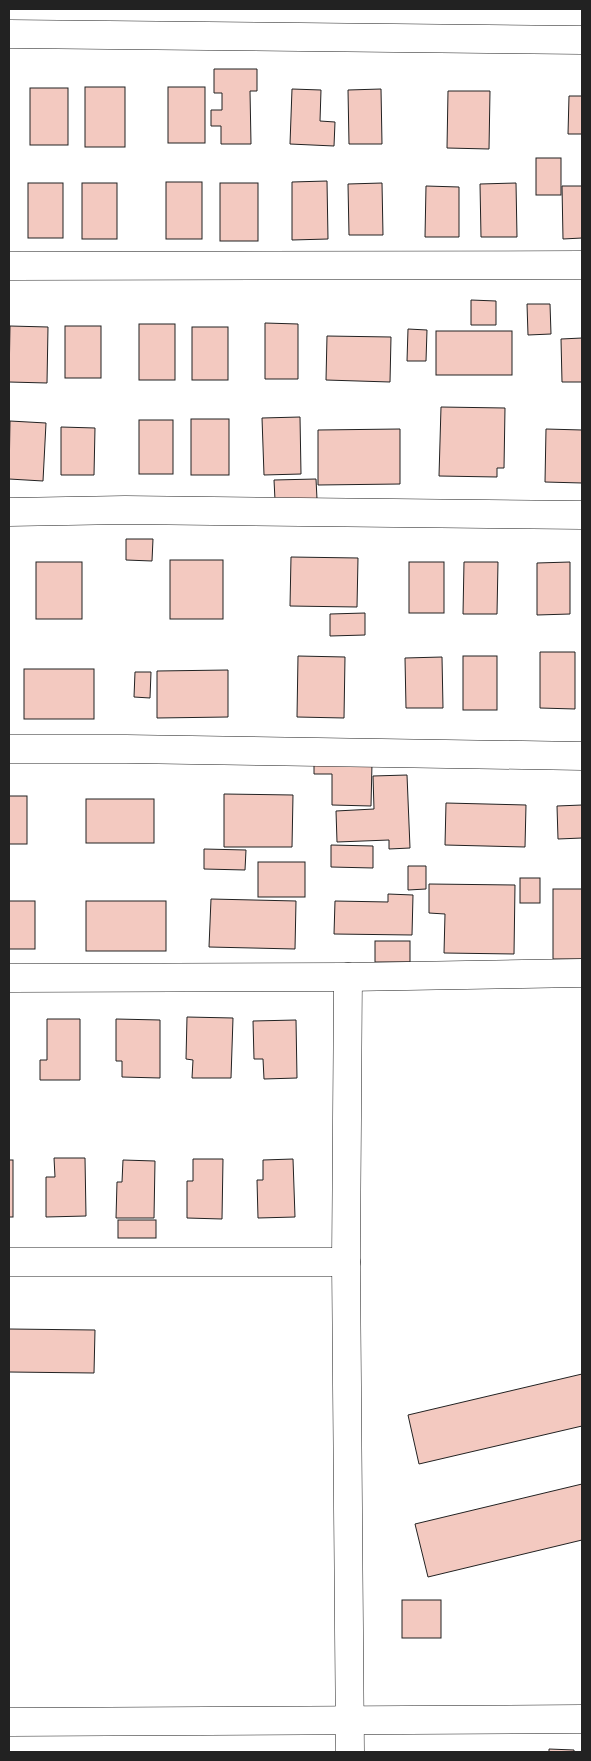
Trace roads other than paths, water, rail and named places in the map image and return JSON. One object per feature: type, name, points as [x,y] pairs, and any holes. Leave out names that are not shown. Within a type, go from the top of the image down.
[{"type":"street","points":[[9,34],[582,40]]},
{"type":"street","points":[[9,266],[582,265]]},
{"type":"street","points":[[9,512],[135,510],[582,516]]},
{"type":"street","points":[[9,749],[136,749],[582,756]]},
{"type":"street","points":[[9,978],[582,974]]},
{"type":"street","points":[[348,977],[346,1262],[350,1752]]},
{"type":"street","points":[[9,1262],[346,1262]]},
{"type":"street","points":[[9,1722],[582,1718]]}]
